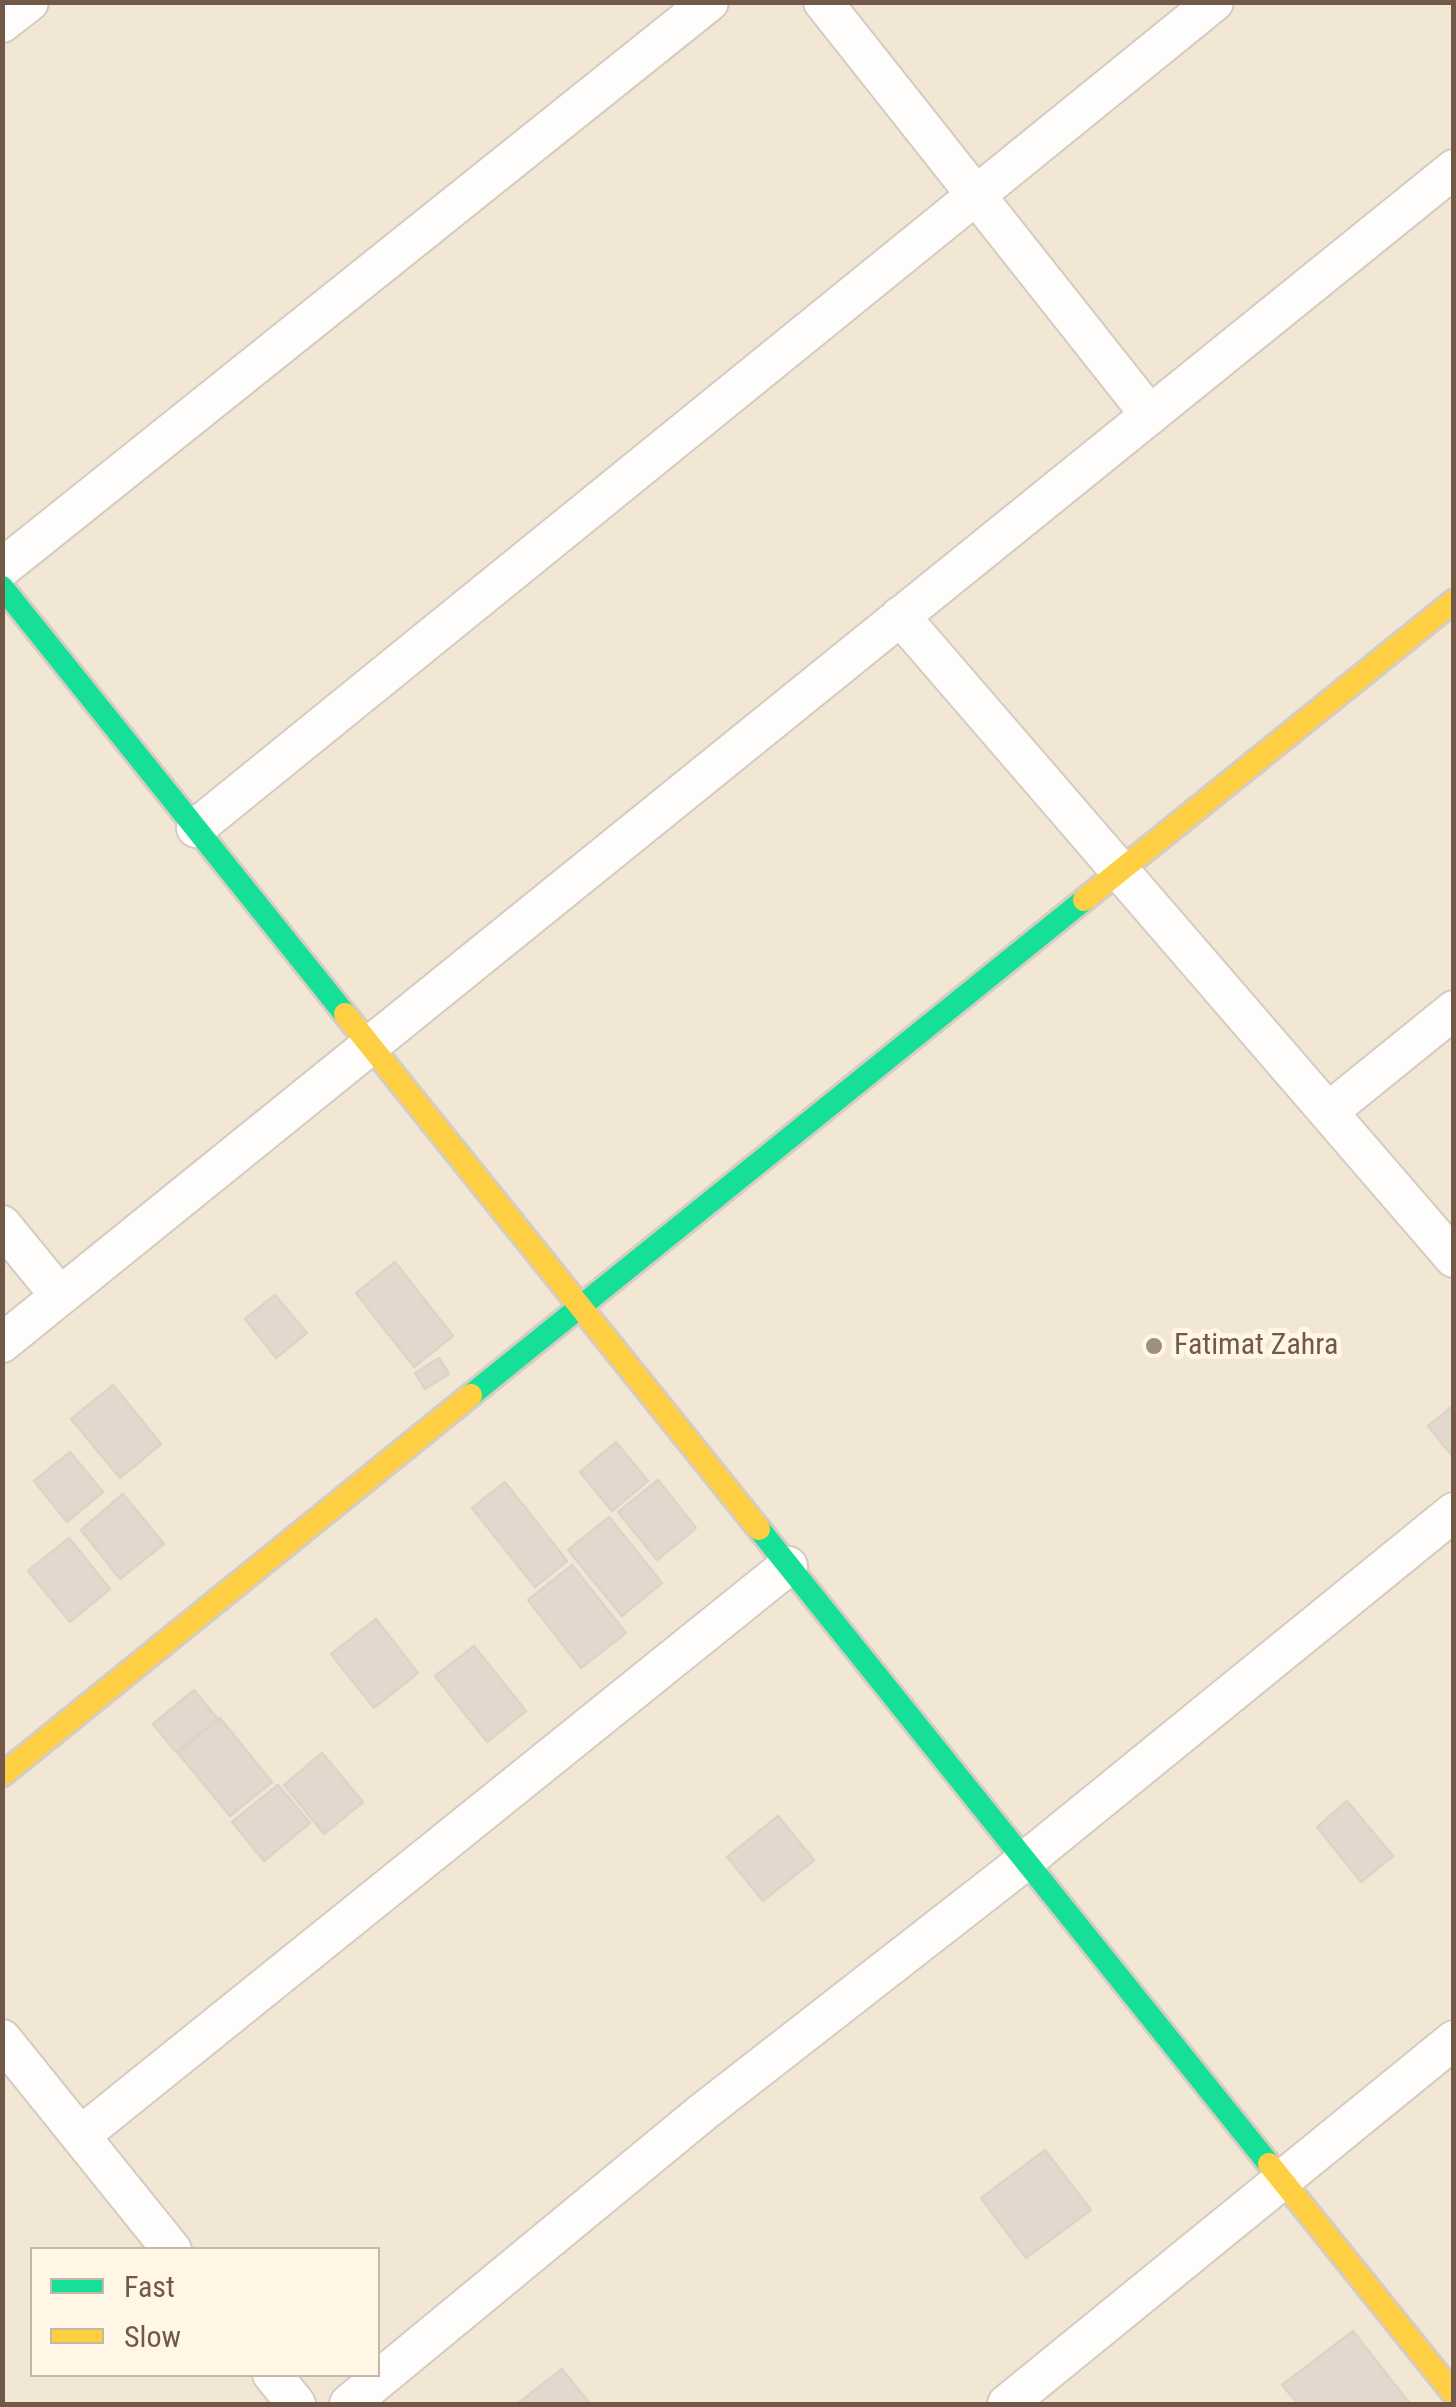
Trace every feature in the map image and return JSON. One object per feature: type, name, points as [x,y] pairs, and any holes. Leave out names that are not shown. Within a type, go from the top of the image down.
[{"type":"street","points":[[2,23],[29,2]]},
{"type":"street","points":[[2,568],[709,2]]},
{"type":"street","points":[[823,2],[1150,414]]},
{"type":"street","points":[[196,828],[1214,2]]},
{"type":"street","points":[[2,1343],[1454,169]]},
{"type":"street","points":[[2,588],[1454,2394]]},
{"type":"street","points":[[2,1775],[1454,601]]},
{"type":"street","points":[[900,616],[1454,1258]]},
{"type":"street","points":[[1328,1112],[1454,1010]]},
{"type":"street","points":[[2,1225],[60,1296]]},
{"type":"street","points":[[348,2404],[703,2112],[1025,1860],[1454,1512]]},
{"type":"street","points":[[80,2136],[788,1566]]},
{"type":"street","points":[[2,2039],[170,2247]]},
{"type":"street","points":[[1007,2404],[1454,2040]]},
{"type":"street","points":[[274,2377],[296,2404]]},
{"type":"shaded area","points":[[3,3],[1453,3],[1453,2404],[3,2404]]},
{"type":"building","points":[[395,1262],[453,1336],[414,1367],[356,1293]]},
{"type":"building","points":[[275,1295],[307,1333],[276,1358],[245,1319]]},
{"type":"building","points":[[439,1358],[449,1374],[425,1389],[415,1373]]},
{"type":"building","points":[[113,1385],[161,1444],[120,1478],[71,1419]]},
{"type":"building","points":[[1454,1405],[1454,1456],[1453,1457],[1428,1426]]},
{"type":"building","points":[[616,1442],[648,1481],[612,1511],[580,1472]]},
{"type":"building","points":[[70,1452],[103,1492],[67,1522],[34,1481]]},
{"type":"building","points":[[658,1480],[696,1528],[657,1560],[618,1512]]},
{"type":"building","points":[[505,1482],[567,1561],[535,1587],[472,1508]]},
{"type":"building","points":[[123,1494],[164,1544],[120,1579],[81,1530]]},
{"type":"building","points":[[609,1517],[662,1583],[622,1616],[568,1550]]},
{"type":"building","points":[[69,1538],[110,1589],[70,1622],[28,1571]]},
{"type":"building","points":[[572,1565],[626,1633],[581,1668],[528,1600]]},
{"type":"building","points":[[376,1619],[418,1673],[374,1708],[331,1654]]},
{"type":"building","points":[[474,1646],[526,1711],[487,1742],[435,1676]]},
{"type":"building","points":[[194,1690],[218,1719],[176,1752],[153,1724]]},
{"type":"building","points":[[220,1718],[272,1782],[230,1816],[178,1753]]},
{"type":"building","points":[[322,1753],[363,1802],[324,1834],[284,1785]]},
{"type":"building","points":[[278,1785],[310,1823],[264,1861],[232,1822]]},
{"type":"building","points":[[1347,1801],[1393,1856],[1361,1882],[1317,1827]]},
{"type":"building","points":[[778,1816],[814,1860],[763,1901],[727,1857]]},
{"type":"building","points":[[1045,2150],[1091,2210],[1026,2258],[981,2198]]},
{"type":"building","points":[[1353,2331],[1410,2404],[1298,2404],[1282,2385]]},
{"type":"building","points":[[562,2369],[590,2404],[517,2404]]},
{"type":"traffic: fast","points":[[2,587],[345,1014]]},
{"type":"traffic: fast","points":[[471,1395],[1084,900]]},
{"type":"traffic: fast","points":[[759,1529],[1269,2164]]},
{"type":"traffic: slow","points":[[1084,900],[1454,601]]},
{"type":"traffic: slow","points":[[345,1014],[759,1529]]},
{"type":"traffic: slow","points":[[2,1775],[471,1395]]},
{"type":"traffic: slow","points":[[1269,2164],[1454,2394]]},
{"type":"place","name":"Fatimat Zahra","points":[[1154,1346]]}]
